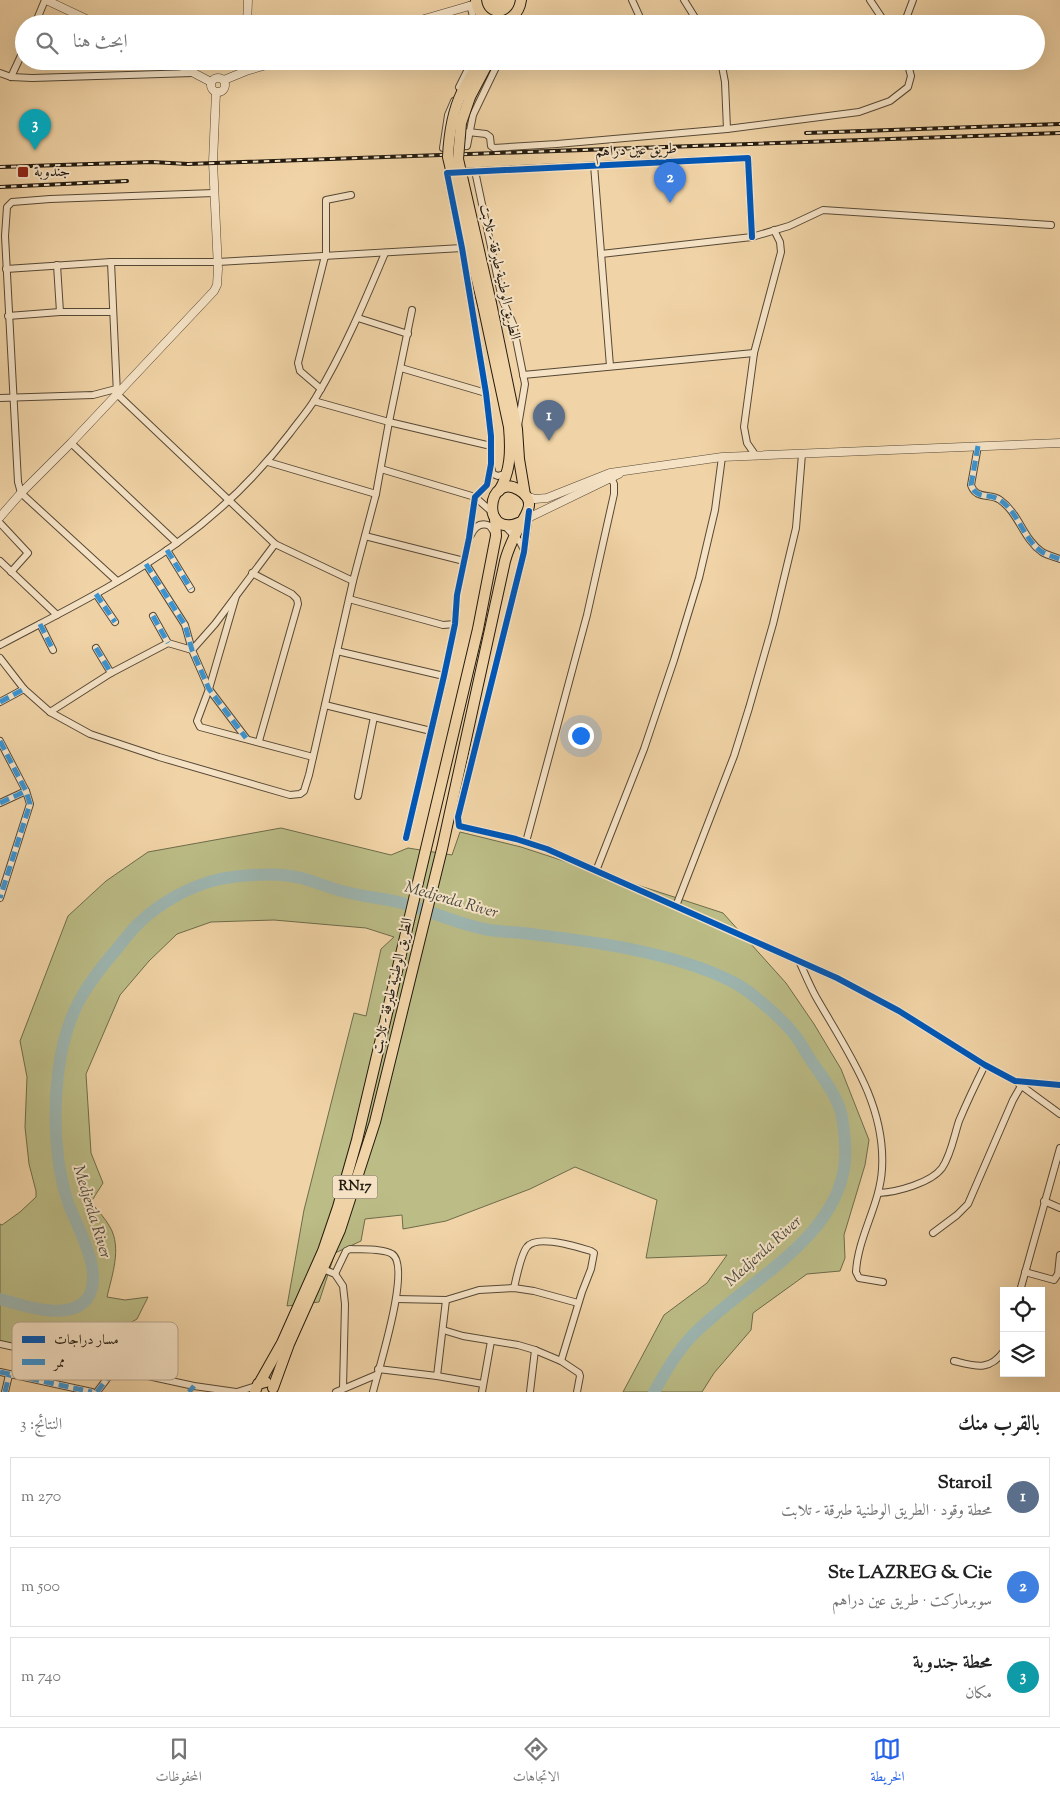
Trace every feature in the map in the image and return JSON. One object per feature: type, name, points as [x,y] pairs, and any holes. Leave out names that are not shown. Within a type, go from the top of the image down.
[{"type":"main road","points":[[474,3],[481,15]]},
{"type":"main road","name":"الطريق الوطنية طبرقة - تلابت","points":[[475,70],[466,94],[458,159],[509,427],[510,450],[507,473],[497,492]]},
{"type":"main road","name":"الطريق الوطنية طبرقة - تلابت","points":[[466,94],[483,70]]},
{"type":"main road","name":"الطريق الوطنية طبرقة - تلابت","points":[[487,304],[518,429],[520,459],[526,495]]},
{"type":"main road","points":[[497,492],[510,487],[516,488],[526,495]]},
{"type":"main road","name":"RN17","points":[[496,518],[491,506],[497,492]]},
{"type":"main road","name":"RN17","points":[[526,495],[529,506],[526,517]]},
{"type":"main road","points":[[496,518],[509,525],[526,517]]},
{"type":"main road","name":"الطريق الوطنية طبرقة - تلابت","points":[[273,1390],[289,1344],[340,1230],[375,1122],[442,849],[505,561],[515,535],[526,517]]},
{"type":"main road","name":"الطريق الوطنية طبرقة - تلابت","points":[[256,1388],[282,1343],[323,1250],[338,1208],[357,1140],[395,974],[455,729],[496,536],[496,518]]},
{"type":"main road","name":"RN17","points":[[256,1388],[266,1382],[273,1390]]},
{"type":"street","points":[[39,15],[46,0],[78,15]]},
{"type":"street","points":[[247,15],[248,0]]},
{"type":"street","points":[[632,0],[639,15]]},
{"type":"street","points":[[684,0],[693,15]]},
{"type":"street","points":[[870,0],[880,15]]},
{"type":"street","points":[[907,15],[913,0]]},
{"type":"street","points":[[436,15],[474,3]]},
{"type":"street","points":[[12,77],[15,70]]},
{"type":"street","points":[[190,70],[211,82]]},
{"type":"street","points":[[216,92],[211,88],[211,82],[214,78],[218,77],[224,80],[249,70]]},
{"type":"street","points":[[468,70],[448,115],[444,148],[467,146],[472,115],[494,70]]},
{"type":"street","points":[[723,70],[728,129],[859,112],[890,101],[908,87],[911,76],[909,70]]},
{"type":"street","points":[[0,73],[12,77],[32,78],[196,73]]},
{"type":"street","points":[[216,92],[224,89],[224,80]]},
{"type":"street","points":[[0,517],[214,291],[217,285],[218,262],[213,162],[216,92]]},
{"type":"street","name":"طريق عين دراهم","points":[[468,132],[486,134],[490,137],[491,146],[494,148],[728,129]]},
{"type":"street","name":"طريق عين دراهم","points":[[462,248],[447,173],[748,158],[752,237]]},
{"type":"street","points":[[594,165],[610,366]]},
{"type":"street","points":[[476,172],[502,299],[513,324],[523,375],[524,394],[518,429]]},
{"type":"street","points":[[118,581],[21,493],[18,482],[6,269],[2,236],[7,207],[12,202],[50,198],[214,193]]},
{"type":"street","points":[[321,389],[300,371],[298,363],[326,256],[326,200],[351,194]]},
{"type":"street","points":[[601,254],[752,237],[794,224],[828,210],[1051,225]]},
{"type":"street","points":[[756,456],[747,443],[744,427],[754,353],[781,252],[780,242],[774,230]]},
{"type":"street","points":[[6,269],[111,262],[218,262],[462,248],[486,393],[492,472],[495,476],[502,476],[507,473]]},
{"type":"street","points":[[0,645],[96,594],[167,550],[229,500],[268,462],[314,402],[358,318],[385,253]]},
{"type":"street","points":[[111,262],[117,392],[274,544],[353,580]]},
{"type":"street","points":[[57,266],[60,312]]},
{"type":"street","points":[[0,658],[24,690],[50,712],[90,734],[159,757],[290,794],[300,794],[304,791],[348,599],[376,494],[412,310]]},
{"type":"street","points":[[8,316],[60,312],[113,312]]},
{"type":"street","points":[[358,318],[408,334]]},
{"type":"street","points":[[523,375],[754,353]]},
{"type":"street","points":[[402,368],[486,393]]},
{"type":"street","points":[[0,398],[93,395],[117,392]]},
{"type":"street","points":[[314,402],[491,446]]},
{"type":"street","points":[[71,443],[177,543]]},
{"type":"street","points":[[526,495],[535,499],[547,498],[628,470],[722,457],[1060,443]]},
{"type":"street","points":[[978,446],[971,485],[974,491],[980,496],[995,498],[1001,501],[1012,513],[1024,533],[1039,549],[1060,559]]},
{"type":"street","points":[[676,906],[734,756],[749,708],[796,528],[802,454]]},
{"type":"street","points":[[596,871],[658,709],[680,641],[716,510],[722,457]]},
{"type":"street","points":[[268,462],[376,494]]},
{"type":"street","points":[[406,838],[455,624],[457,596],[475,497],[487,486],[491,464]]},
{"type":"street","points":[[381,469],[475,497],[515,535],[524,552]]},
{"type":"street","points":[[610,476],[526,517],[524,552],[458,816],[458,823],[461,827],[526,842],[676,906],[836,978],[899,1011],[985,1065],[1015,1080],[1060,1114]]},
{"type":"street","points":[[526,842],[587,615],[614,494],[614,484],[610,476]]},
{"type":"street","points":[[475,497],[497,492]]},
{"type":"street","points":[[0,523],[28,553],[11,572]]},
{"type":"street","points":[[469,538],[476,527],[483,524],[492,527],[496,536]]},
{"type":"street","points":[[365,536],[464,561]]},
{"type":"street","points":[[192,650],[236,596],[274,544]]},
{"type":"street","points":[[167,550],[191,589]]},
{"type":"street","points":[[0,561],[57,615]]},
{"type":"street","points":[[146,564],[184,625],[192,650],[209,689],[246,738]]},
{"type":"street","points":[[252,572],[292,594],[298,604],[259,741]]},
{"type":"street","points":[[96,594],[115,622]]},
{"type":"street","points":[[236,596],[209,689],[197,721],[198,725],[313,757]]},
{"type":"street","points":[[348,599],[443,625],[455,624]]},
{"type":"street","points":[[153,616],[168,643]]},
{"type":"street","points":[[40,624],[54,650]]},
{"type":"street","points":[[50,712],[111,673],[168,643],[192,650]]},
{"type":"street","points":[[96,648],[111,673]]},
{"type":"street","points":[[337,651],[444,676]]},
{"type":"street","points":[[0,702],[24,690]]},
{"type":"street","points":[[325,705],[431,731]]},
{"type":"street","points":[[358,796],[374,717]]},
{"type":"street","points":[[0,741],[26,791],[30,804],[0,898]]},
{"type":"street","points":[[0,803],[26,791]]},
{"type":"street","points":[[799,962],[867,1088],[881,1137],[882,1168],[879,1193],[865,1229],[856,1272],[859,1278],[882,1282]]},
{"type":"street","points":[[879,1193],[902,1190],[933,1175],[941,1168],[961,1117],[985,1065]]},
{"type":"street","points":[[1015,1080],[1060,1085]]},
{"type":"street","points":[[933,1233],[961,1212],[968,1204],[1013,1100],[1021,1086]]},
{"type":"street","points":[[1021,1287],[1060,1148]]},
{"type":"street","points":[[1044,1201],[1060,1208]]},
{"type":"street","points":[[514,1288],[524,1254],[530,1244],[548,1241],[591,1250],[594,1253],[592,1269],[578,1304],[561,1361]]},
{"type":"street","points":[[335,1274],[346,1251],[350,1249],[386,1251],[394,1254],[398,1260],[396,1299],[373,1392]]},
{"type":"street","points":[[1025,1272],[1054,1280],[1058,1274],[1060,1255]]},
{"type":"street","points":[[323,1269],[335,1274],[343,1286],[345,1304],[343,1388]]},
{"type":"street","points":[[396,1299],[446,1300],[480,1290],[514,1288],[534,1291],[578,1304]]},
{"type":"street","points":[[437,1376],[446,1300]]},
{"type":"street","points":[[443,1330],[518,1345],[561,1361],[579,1373],[578,1392]]},
{"type":"street","points":[[482,1392],[491,1341]]},
{"type":"street","points":[[530,1392],[535,1350]]},
{"type":"street","points":[[954,1360],[975,1366],[984,1366],[994,1361],[1000,1355]]},
{"type":"street","points":[[0,1372],[12,1376]]},
{"type":"street","points":[[336,1392],[378,1372],[437,1376],[483,1384]]},
{"type":"street","points":[[5,1392],[9,1375]]},
{"type":"street","points":[[33,1380],[92,1392]]},
{"type":"street","points":[[97,1392],[106,1380]]},
{"type":"street","points":[[168,1380],[237,1392],[256,1388]]},
{"type":"street","points":[[189,1392],[194,1386]]},
{"type":"green space","points":[[281,828],[391,855],[408,848],[452,855],[460,832],[521,847],[723,913],[786,983],[814,1024],[841,1069],[869,1140],[865,1165],[844,1235],[845,1258],[840,1271],[807,1274],[753,1313],[751,1330],[714,1373],[702,1392],[623,1392],[664,1315],[707,1283],[727,1255],[646,1258],[657,1200],[575,1167],[530,1189],[446,1221],[403,1229],[402,1215],[365,1219],[361,1241],[335,1253],[319,1302],[287,1306],[304,1210],[354,1013],[366,1016],[381,949],[394,937],[366,928],[274,920],[211,922],[177,934],[149,961],[120,995],[86,1074],[91,1153],[103,1183],[91,1202],[114,1235],[116,1253],[107,1297],[125,1300],[148,1297],[137,1319],[132,1322],[12,1322],[12,1344],[0,1342],[0,1224],[2,1225],[20,1212],[36,1197],[29,1164],[25,1127],[27,1077],[20,1041],[68,916],[106,881],[148,852]]},
{"type":"waterway","name":"Medjerda River","points":[[0,1299],[32,1308],[57,1311],[69,1310],[79,1306],[87,1299],[92,1289],[92,1265],[65,1194],[56,1138],[56,1096],[61,1053],[73,1013],[89,984],[129,933],[146,917],[174,897],[205,883],[224,878],[263,875],[290,876],[353,894],[402,903],[478,928],[607,945],[659,955],[685,963],[709,971],[739,985],[773,1013],[797,1037],[836,1098],[842,1116],[845,1161],[838,1189],[825,1215],[806,1238],[784,1259],[691,1337],[676,1356],[654,1392]]},
{"type":"railway","points":[[806,133],[1060,124]]},
{"type":"railway","points":[[0,167],[152,162],[188,164],[1060,133]]},
{"type":"railway","points":[[0,187],[127,181]]},
{"type":"marked path","points":[[978,446],[971,485],[973,490],[976,493],[1000,500],[1012,512],[1036,547],[1044,553],[1060,559]]},
{"type":"marked path","points":[[167,550],[191,589]]},
{"type":"marked path","points":[[146,564],[185,625],[192,650],[209,689],[246,738]]},
{"type":"marked path","points":[[96,594],[115,622]]},
{"type":"marked path","points":[[153,616],[168,643]]},
{"type":"marked path","points":[[40,624],[53,650]]},
{"type":"marked path","points":[[96,648],[111,673]]},
{"type":"marked path","points":[[0,702],[24,689]]},
{"type":"marked path","points":[[0,741],[26,791],[30,804],[0,898]]},
{"type":"marked path","points":[[0,803],[26,791]]},
{"type":"marked path","points":[[0,1372],[12,1375]]},
{"type":"marked path","points":[[5,1392],[9,1375]]},
{"type":"marked path","points":[[37,1380],[92,1392]]},
{"type":"marked path","points":[[97,1392],[106,1380]]},
{"type":"marked path","points":[[189,1392],[194,1386]]},
{"type":"cycle path","points":[[406,838],[455,624],[457,595],[469,538],[475,497],[487,485],[491,464],[491,436],[486,393],[462,248],[447,173],[748,158],[752,237]]},
{"type":"cycle path","points":[[529,511],[524,552],[458,817],[459,826],[516,839],[547,849],[837,978],[899,1011],[985,1065],[1015,1081],[1060,1085]]},
{"type":"place","name":"محطة جندوبة","points":[[35,150]]},
{"type":"place","name":"جندوبة","points":[[23,172]]},
{"type":"place","name":"Ste LAZREG & Cie","points":[[670,203]]},
{"type":"place","name":"Staroil","points":[[549,441]]}]
